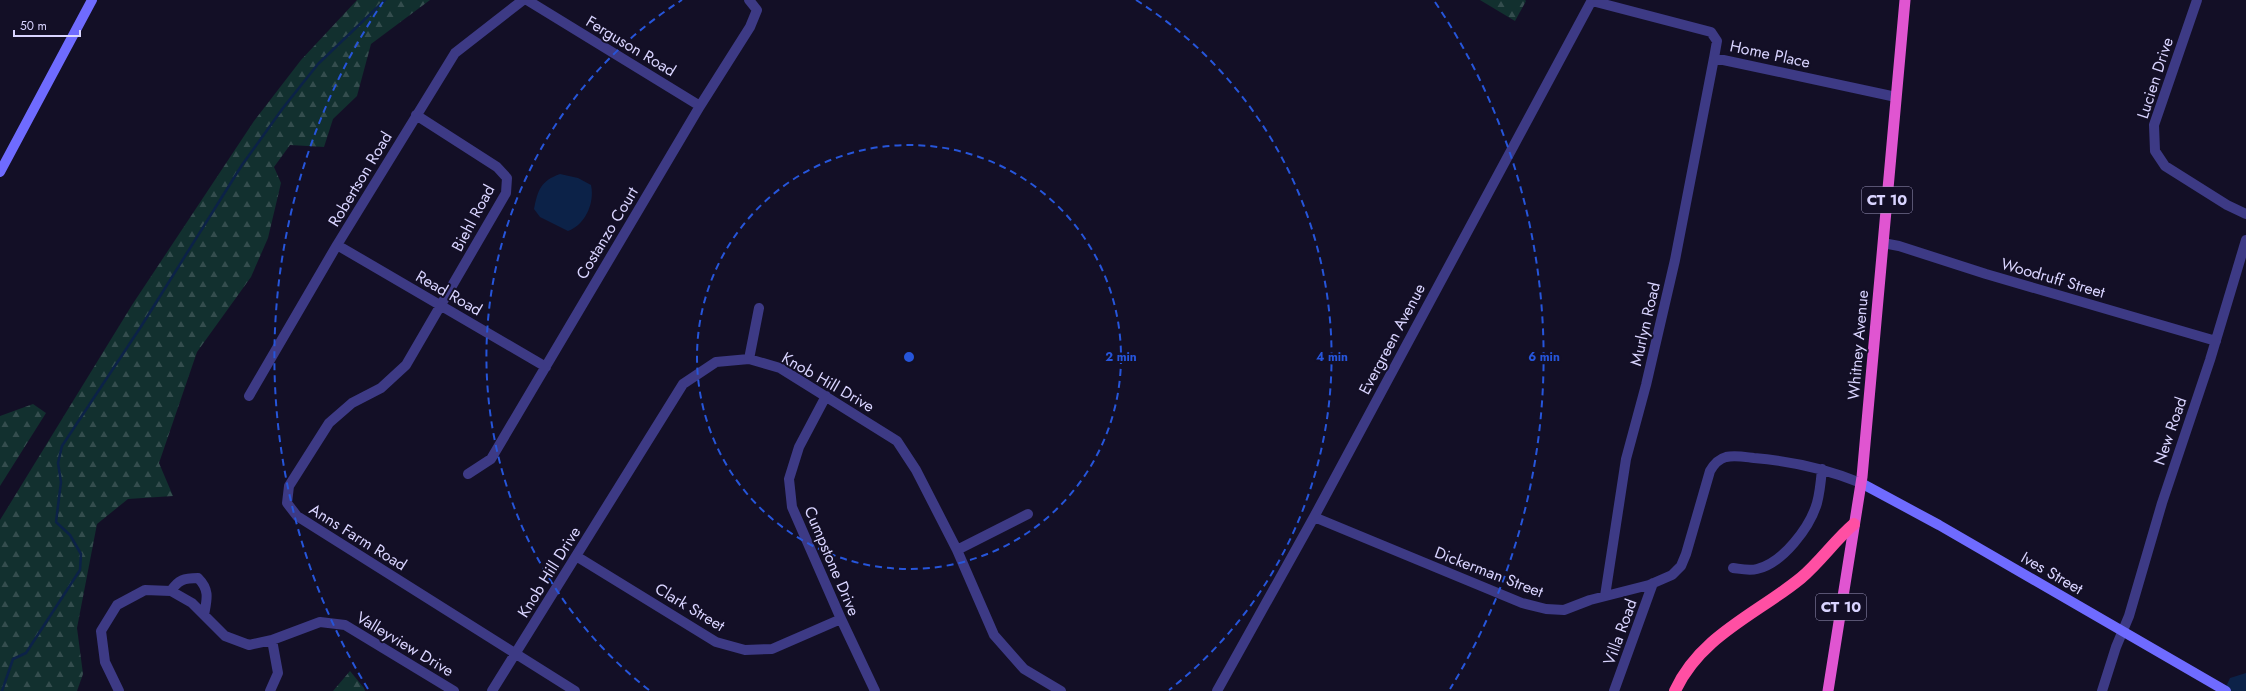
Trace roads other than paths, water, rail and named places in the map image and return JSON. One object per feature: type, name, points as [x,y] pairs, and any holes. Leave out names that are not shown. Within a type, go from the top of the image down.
[{"type":"highway","name":"Whitney Avenue","points":[[1828,691],[1861,483],[1905,0]]},
{"type":"highway","points":[[1675,691],[1689,667],[1705,648],[1802,576],[1840,536],[1854,524]]},
{"type":"main road","points":[[0,172],[92,0]]},
{"type":"main road","name":"Ives Street","points":[[1861,483],[1939,525],[2224,690]]},
{"type":"street","name":"Robertson Road","points":[[249,396],[337,245],[454,53],[523,0]]},
{"type":"street","name":"Ferguson Road","points":[[527,0],[700,106]]},
{"type":"street","name":"Costanzo Court","points":[[468,474],[491,459],[700,106],[750,27],[757,10],[749,0]]},
{"type":"street","name":"Home Place","points":[[1592,0],[1712,32],[1717,41],[1714,58],[1896,97]]},
{"type":"street","name":"Evergreen Avenue","points":[[1217,691],[1314,517],[1592,0]]},
{"type":"street","name":"Lucien Drive","points":[[2197,0],[2154,125],[2155,151],[2165,166],[2227,205],[2246,214]]},
{"type":"street","name":"Murlyn Road","points":[[1606,596],[1626,459],[1646,385],[1675,260],[1714,58]]},
{"type":"street","name":"Biehl Road","points":[[416,116],[497,167],[507,178],[506,193],[442,306]]},
{"type":"street","name":"New Road","points":[[2102,691],[2129,616],[2164,497],[2216,341],[2246,240]]},
{"type":"street","name":"Woodruff Street","points":[[1882,243],[2216,341]]},
{"type":"street","name":"Read Road","points":[[337,245],[546,367]]},
{"type":"street","name":"Anns Farm Road","points":[[442,306],[406,365],[381,388],[352,403],[329,423],[289,486],[287,504],[297,516],[575,691]]},
{"type":"street","points":[[750,359],[758,308]]},
{"type":"street","name":"Knob Hill Drive","points":[[492,691],[683,384],[716,362],[750,359],[780,368],[897,441],[916,470],[957,550],[994,635],[1024,669],[1061,691]]},
{"type":"street","name":"Cumpstone Drive","points":[[826,396],[798,446],[789,479],[792,507],[841,619],[875,691]]},
{"type":"street","name":"Dickerman Street","points":[[1314,517],[1492,591],[1539,608],[1564,610],[1606,596],[1653,583],[1672,575],[1683,562],[1708,476],[1718,461],[1726,457],[1736,456],[1774,460],[1822,469],[1861,483]]},
{"type":"street","points":[[1733,568],[1751,570],[1760,568],[1777,558],[1791,546],[1815,509],[1822,469]]},
{"type":"street","points":[[957,550],[1028,514]]},
{"type":"street","name":"Clark Street","points":[[576,556],[716,642],[745,650],[772,649],[841,619]]},
{"type":"street","points":[[171,591],[176,582],[187,578],[198,578],[205,585],[207,599],[204,615]]},
{"type":"street","name":"Villa Road","points":[[1614,691],[1653,583]]},
{"type":"street","name":"Valleyview Drive","points":[[119,691],[106,662],[102,631],[117,606],[145,590],[171,591],[192,603],[225,636],[250,645],[272,640],[320,622],[345,625],[454,691]]},
{"type":"street","points":[[270,691],[278,673],[272,640]]},
{"type":"water","points":[[560,174],[578,178],[591,185],[592,192],[590,206],[584,219],[568,231],[540,217],[534,209],[541,187],[548,180]]},
{"type":"water","points":[[2246,673],[2246,691],[2224,691],[2230,678]]},
{"type":"waterway","points":[[2,691],[13,659],[26,653],[80,570],[81,554],[70,535],[56,522],[61,482],[58,463],[62,446],[142,325],[242,165],[283,108],[318,64],[385,0]]}]
